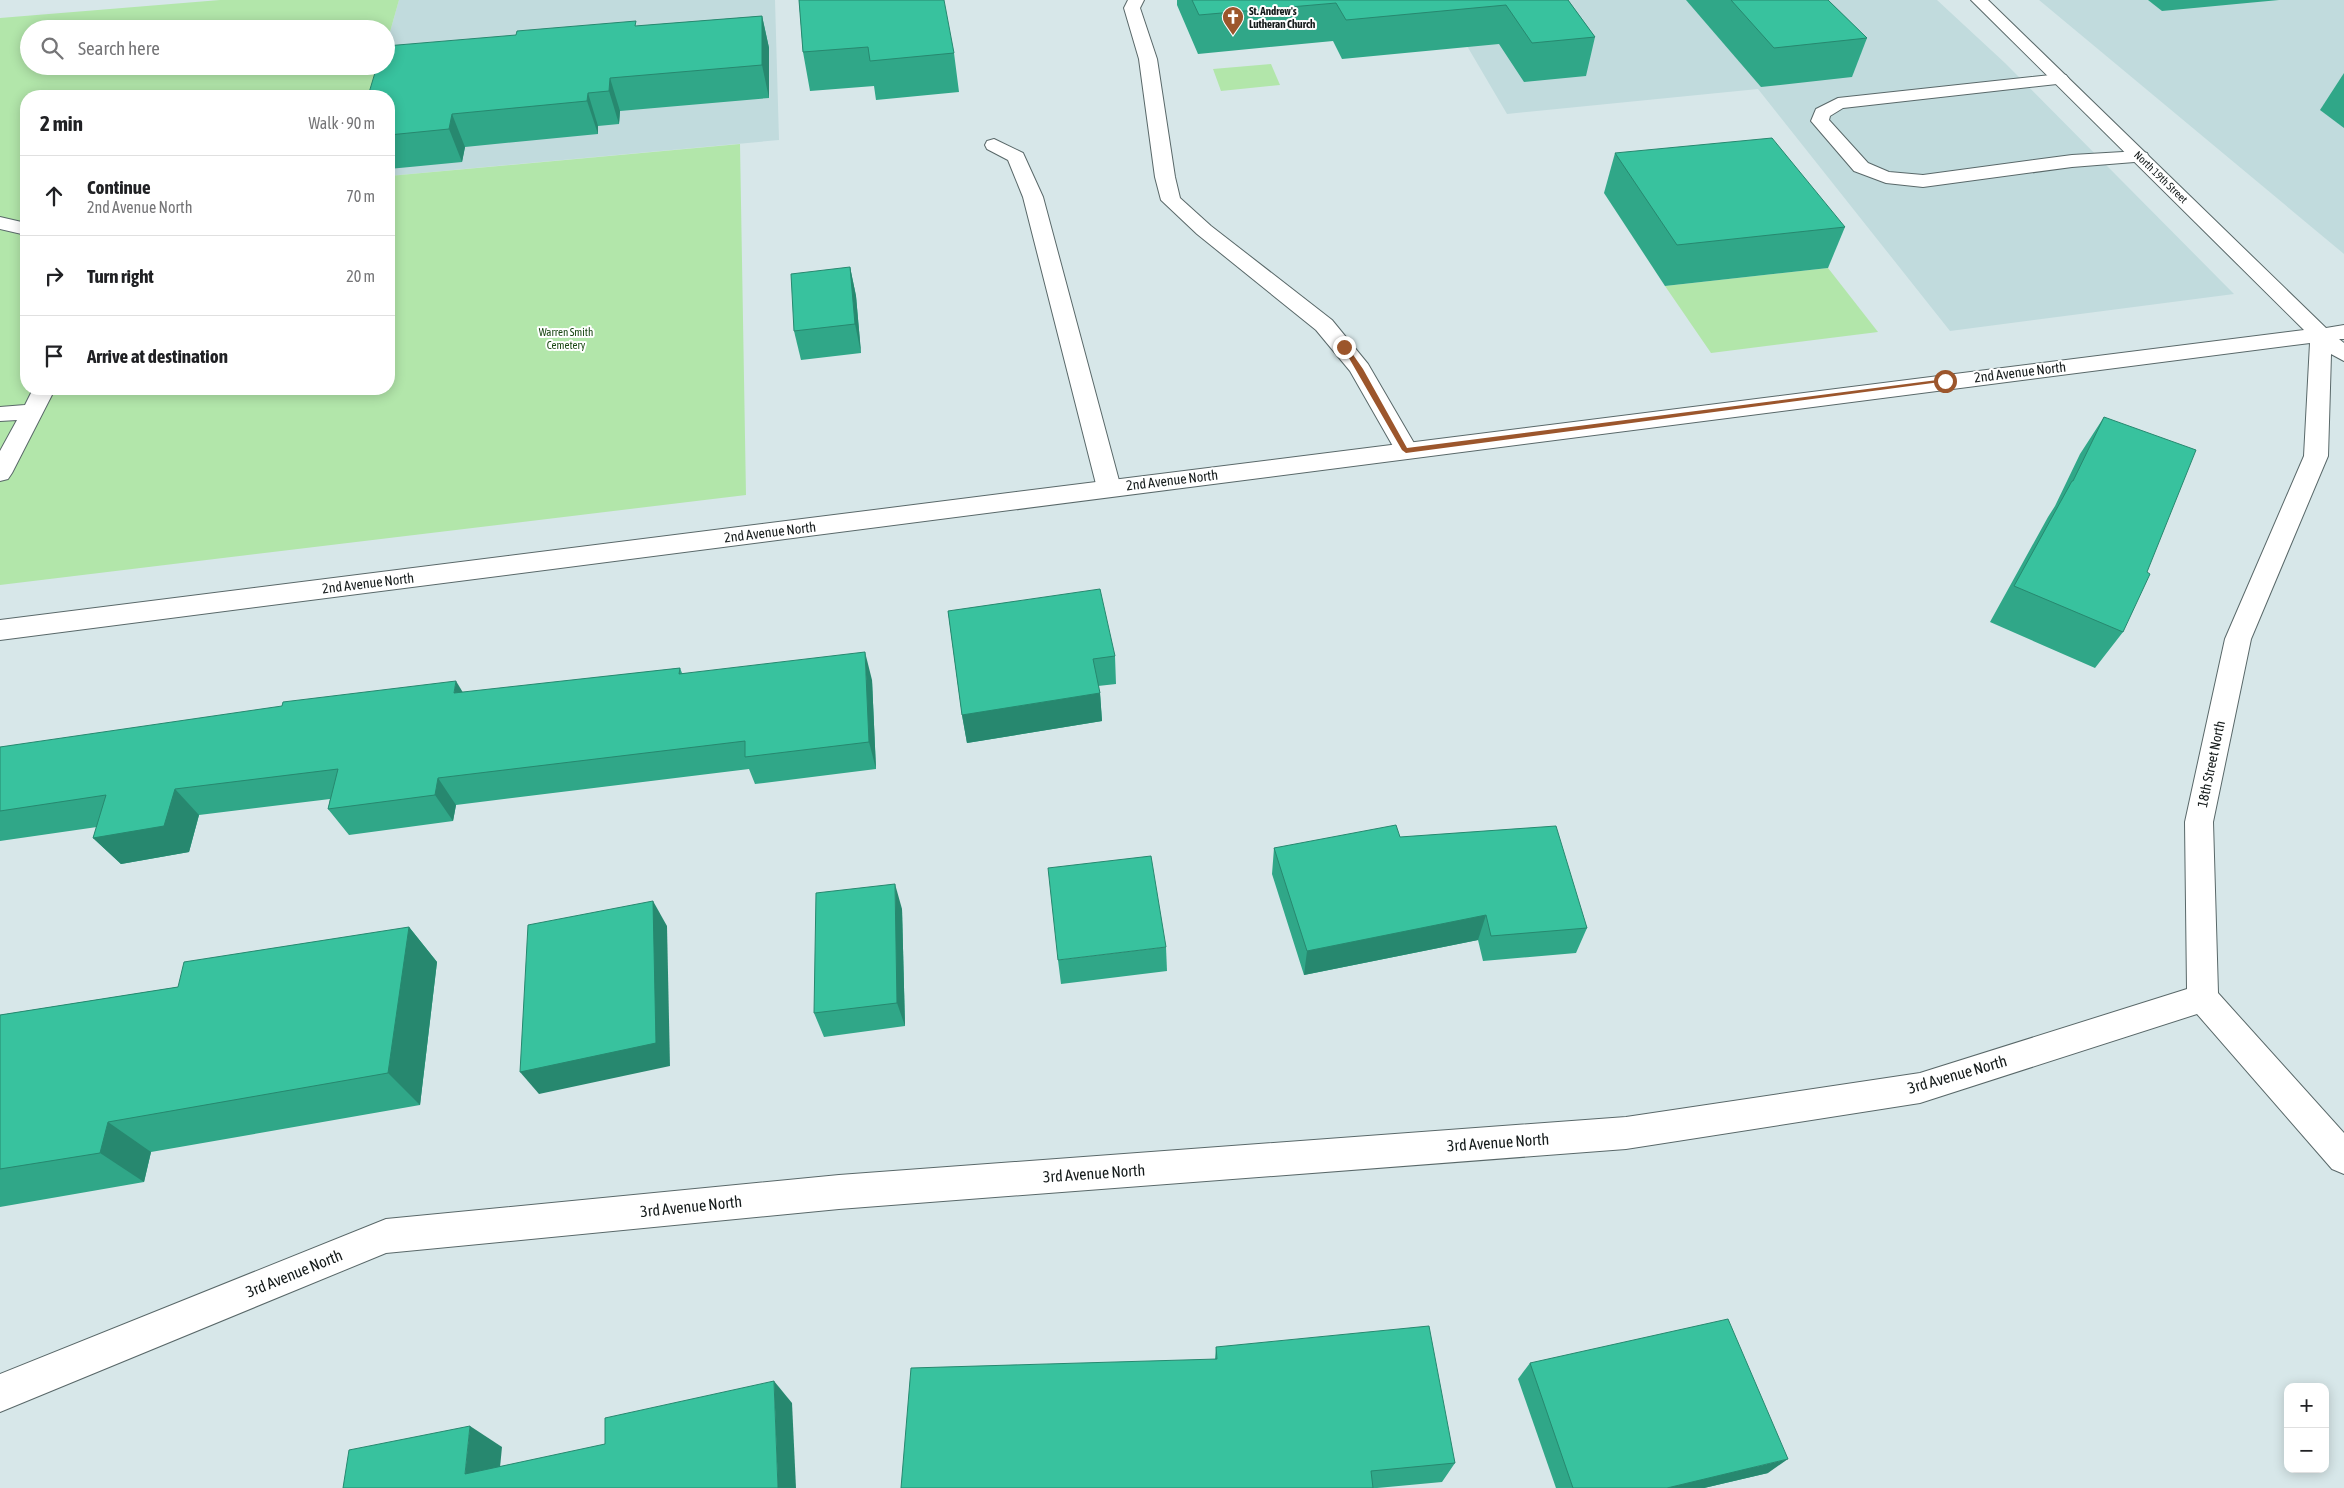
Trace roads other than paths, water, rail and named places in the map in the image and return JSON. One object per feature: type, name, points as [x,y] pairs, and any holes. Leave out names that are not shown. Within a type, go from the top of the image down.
[{"type":"street","points":[[1136,0],[1132,8],[1148,59],[1165,177],[1171,200],[1204,230],[1324,325],[1344,347],[1360,369],[1406,450]]},
{"type":"street","name":"North 19th Street","points":[[1979,0],[2140,157],[2333,333],[2344,354]]},
{"type":"street","points":[[2060,79],[1838,103],[1822,113],[1820,120],[1861,167],[1886,177],[1923,181],[2072,161],[2140,157]]},
{"type":"street","points":[[994,145],[1016,157],[1033,197],[1109,488]]},
{"type":"street","points":[[0,223],[20,228]]},
{"type":"street","name":"2nd Avenue North","points":[[0,630],[2333,333]]},
{"type":"street","name":"18th Street North","points":[[2204,998],[2199,822],[2238,639],[2316,456],[2333,333]]},
{"type":"street","points":[[0,474],[41,395]]},
{"type":"street","points":[[0,414],[34,411]]},
{"type":"street","points":[[2204,998],[2344,1158]]},
{"type":"street","name":"3rd Avenue North","points":[[0,1394],[386,1236],[839,1192],[1626,1133],[1920,1088],[2204,998]]},
{"type":"place","name":"St. Andrew's Lutheran Church","points":[[1233,36]]},
{"type":"park label","name":"Warren Smith Cemetery","points":[[566,338]]}]
